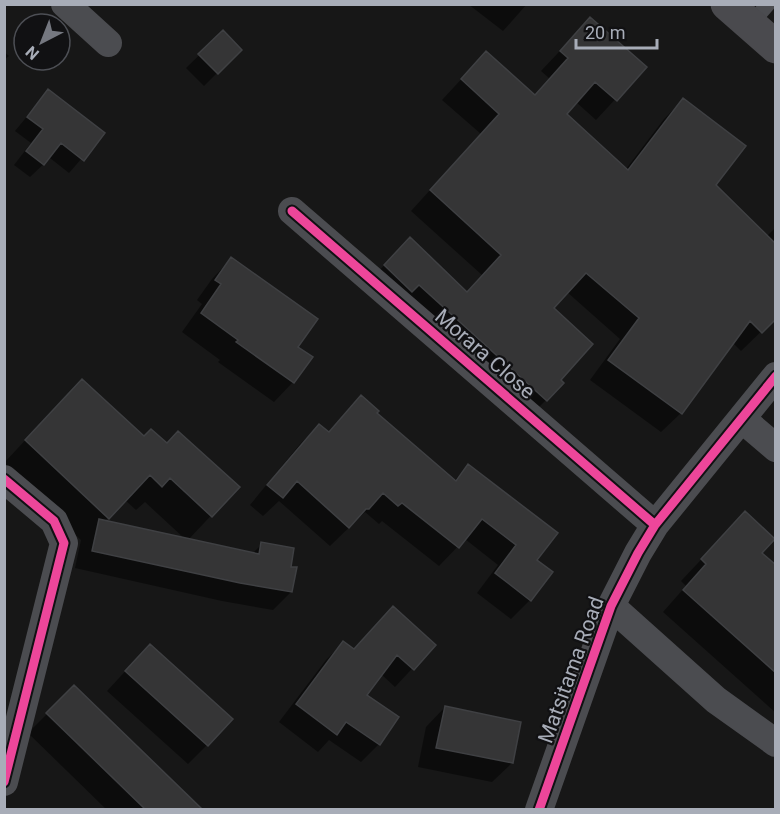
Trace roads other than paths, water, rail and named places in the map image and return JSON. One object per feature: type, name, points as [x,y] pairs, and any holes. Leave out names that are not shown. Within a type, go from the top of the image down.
[{"type":"main road","points":[[749,11],[776,47]]},
{"type":"street","points":[[65,4],[108,43]]},
{"type":"street","name":"Morara Close","points":[[292,212],[655,525]]},
{"type":"street","name":"Matsitama Road","points":[[539,810],[611,606],[655,525],[776,376]]},
{"type":"street","points":[[742,419],[776,448]]},
{"type":"street","points":[[4,479],[54,521],[64,543],[4,782]]},
{"type":"street","points":[[611,606],[716,700],[776,743]]}]
